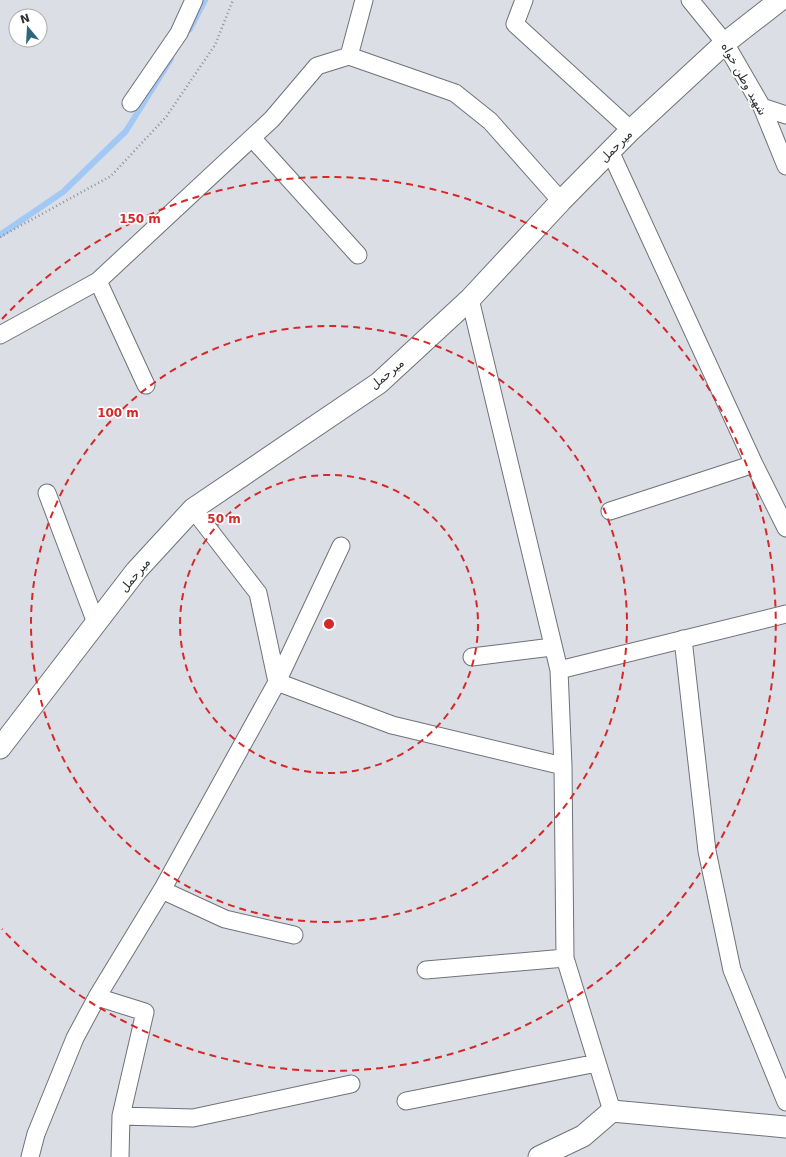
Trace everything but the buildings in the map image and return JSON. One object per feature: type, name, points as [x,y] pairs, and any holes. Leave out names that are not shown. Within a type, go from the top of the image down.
[{"type":"street","points":[[131,103],[179,33],[194,0]]},
{"type":"street","points":[[349,56],[364,0]]},
{"type":"street","points":[[524,0],[515,24],[631,130]]},
{"type":"street","name":"شهید وطن خواه","points":[[690,0],[725,43],[762,107],[786,166]]},
{"type":"street","name":"میرحمل","points":[[0,748],[136,572],[193,509],[378,383],[470,299],[561,201],[631,130],[725,43],[780,0]]},
{"type":"street","points":[[1,333],[98,281],[272,119],[316,66],[349,56],[455,93],[490,121],[561,201]]},
{"type":"street","points":[[762,107],[786,115]]},
{"type":"street","points":[[252,138],[358,255]]},
{"type":"street","points":[[610,151],[754,464],[786,528]]},
{"type":"street","points":[[98,281],[146,385]]},
{"type":"street","points":[[470,299],[558,670],[563,766],[565,958],[612,1111]]},
{"type":"street","points":[[610,511],[754,464]]},
{"type":"street","points":[[47,493],[96,623]]},
{"type":"street","points":[[193,509],[258,593],[277,682]]},
{"type":"street","points":[[30,1157],[36,1134],[75,1038],[97,996],[162,890],[277,682],[341,546]]},
{"type":"street","points":[[558,670],[786,614]]},
{"type":"street","points":[[684,639],[707,851],[732,970],[786,1102]]},
{"type":"street","points":[[472,657],[552,647]]},
{"type":"street","points":[[277,682],[392,725],[563,766]]},
{"type":"street","points":[[162,890],[225,919],[294,935]]},
{"type":"street","points":[[426,970],[565,958]]},
{"type":"street","points":[[97,996],[145,1012],[121,1116],[120,1157]]},
{"type":"street","points":[[406,1101],[597,1063]]},
{"type":"street","points":[[121,1116],[193,1118],[351,1084]]},
{"type":"street","points":[[539,1157],[583,1136],[612,1111],[786,1127]]},
{"type":"path","points":[[0,237],[111,176],[166,117],[215,45],[233,0]]},
{"type":"waterway","points":[[190,29],[205,0]]},
{"type":"waterway","points":[[0,235],[63,192],[126,131],[171,59]]}]
